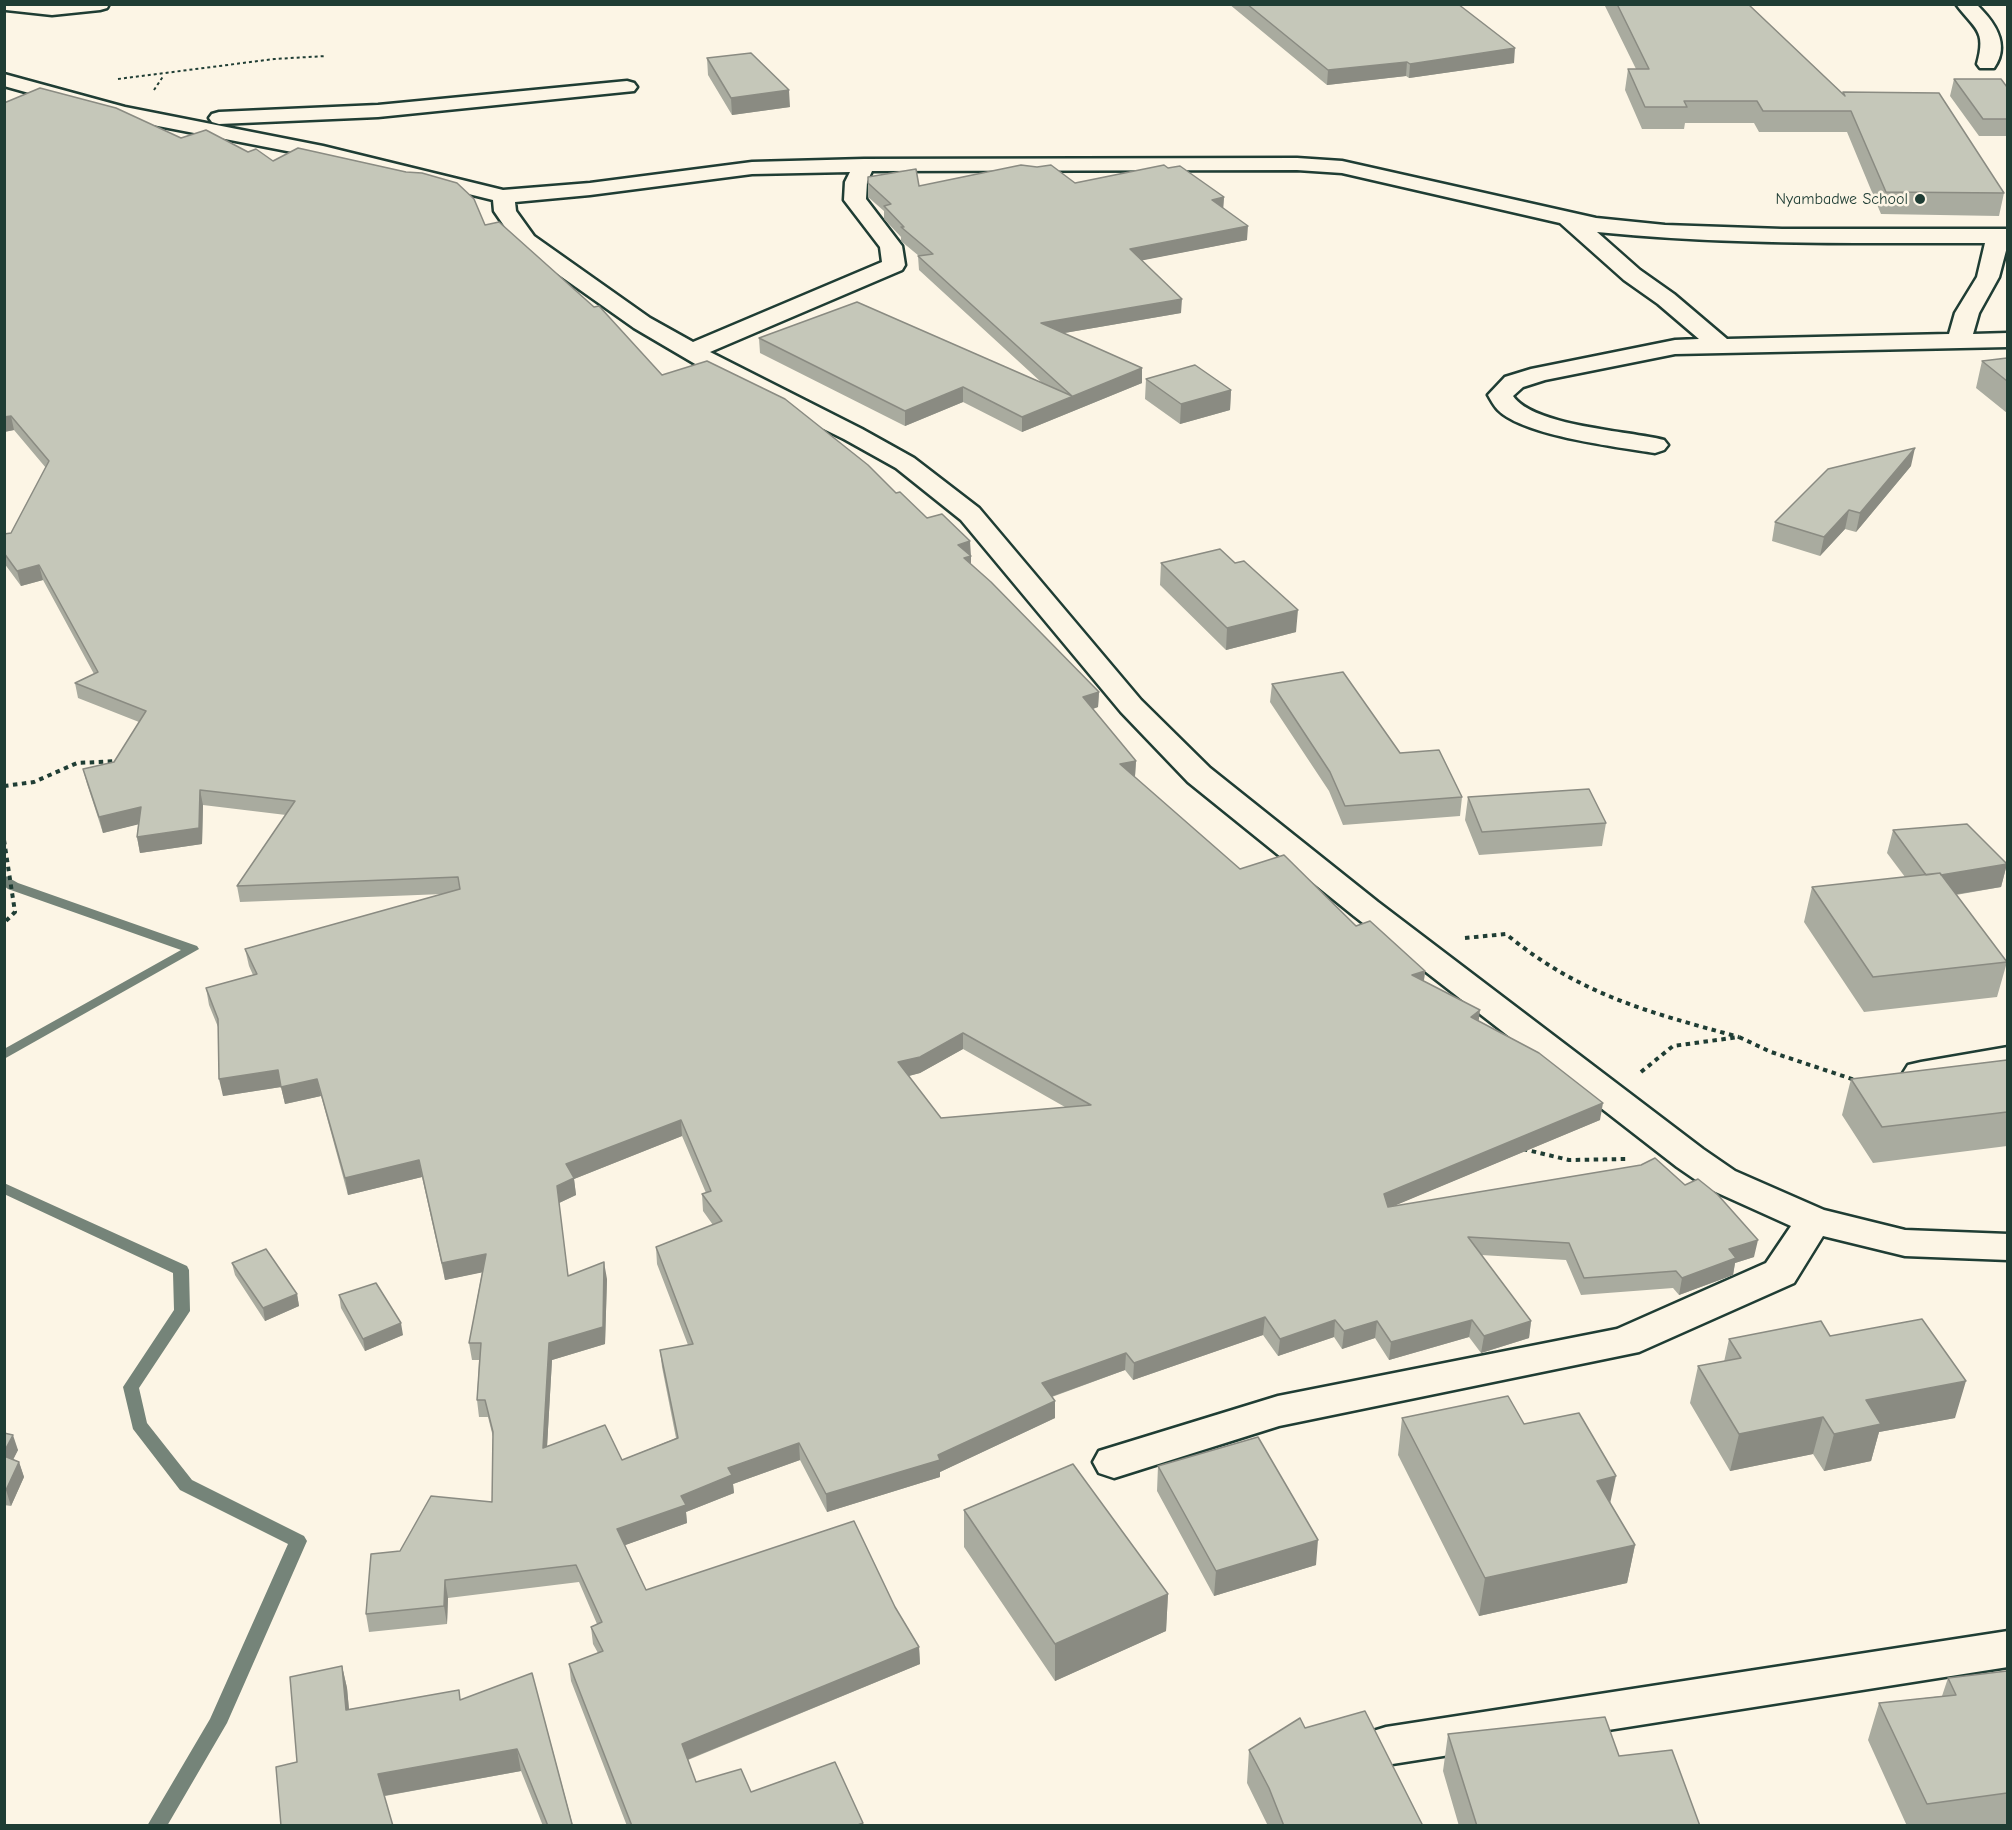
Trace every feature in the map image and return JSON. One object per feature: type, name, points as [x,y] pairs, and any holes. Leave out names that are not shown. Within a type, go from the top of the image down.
[{"type":"street","points":[[6,4],[52,9],[100,4]]},
{"type":"street","points":[[1965,4],[1982,18],[1990,35],[1991,52],[1987,64]]},
{"type":"street","points":[[4,80],[122,113],[172,121],[334,139],[503,196],[590,189],[752,168],[864,165],[1297,164],[1330,166],[1596,225],[1665,232],[1782,236],[2002,237],[1988,277],[1967,313],[1959,341]]},
{"type":"street","points":[[172,121],[378,111],[627,87]]},
{"type":"street","points":[[334,139],[378,111]]},
{"type":"street","points":[[693,351],[894,265],[891,246],[855,200],[856,182],[864,165]]},
{"type":"street","points":[[503,196],[506,211],[526,241],[642,323],[723,370],[854,434],[905,463],[942,490],[970,514],[1131,706],[1199,775],[1366,909],[1690,1158],[1722,1180],[1814,1221],[1905,1243],[2007,1247]]},
{"type":"street","points":[[1565,218],[1721,346]]},
{"type":"street","points":[[1655,445],[1595,436],[1537,420],[1508,406],[1500,395],[1514,382],[1540,374],[1676,347],[2007,340]]},
{"type":"street","points":[[1862,1082],[2007,1058]]},
{"type":"street","points":[[1114,1462],[1278,1412],[1625,1342],[1780,1273],[1814,1221]]},
{"type":"street","points":[[1386,1746],[2007,1649]]},
{"type":"path","points":[[164,75],[286,56],[326,56]]},
{"type":"path","points":[[4,786],[33,782],[76,763],[99,760],[129,761]]},
{"type":"path","points":[[4,840],[5,856],[13,886],[15,912],[4,923]]},
{"type":"path","points":[[1454,939],[1506,933],[1527,953],[1575,982],[1620,1003],[1739,1037],[1771,1052],[1862,1082]]},
{"type":"path","points":[[1623,1108],[1630,1082],[1673,1046],[1739,1037]]},
{"type":"path","points":[[1515,1147],[1569,1160],[1690,1158]]},
{"type":"building","points":[[1247,4],[1458,4],[1515,48],[1410,64],[1407,62],[1328,70]]},
{"type":"building","points":[[1617,4],[1748,4],[1845,96],[1843,92],[1939,93],[2004,193],[1886,192],[1851,111],[1763,111],[1757,101],[1684,101],[1687,107],[1645,107],[1628,69],[1649,69]]},
{"type":"building","points":[[751,53],[789,90],[731,98],[707,58]]},
{"type":"building","points":[[1954,79],[2001,79],[2007,87],[2007,119],[1983,119]]},
{"type":"building","points":[[40,88],[116,108],[181,138],[206,130],[248,152],[256,149],[273,161],[298,148],[406,172],[422,173],[457,183],[474,199],[485,225],[499,222],[594,307],[599,306],[662,375],[707,361],[785,399],[868,465],[896,493],[900,492],[927,518],[942,514],[970,541],[958,545],[971,556],[964,558],[991,582],[1099,692],[1083,697],[1136,761],[1120,764],[1240,869],[1284,855],[1356,926],[1370,921],[1425,971],[1412,975],[1480,1010],[1471,1017],[1539,1053],[1603,1103],[1384,1194],[1388,1207],[1641,1165],[1655,1158],[1685,1185],[1698,1179],[1718,1195],[1758,1240],[1729,1249],[1736,1258],[1682,1278],[1676,1271],[1584,1278],[1569,1243],[1468,1237],[1531,1321],[1484,1336],[1472,1320],[1391,1342],[1377,1321],[1344,1331],[1335,1320],[1280,1339],[1265,1317],[1134,1363],[1126,1353],[1042,1383],[1055,1401],[938,1455],[940,1460],[826,1494],[799,1443],[728,1468],[732,1475],[681,1496],[686,1505],[617,1529],[646,1590],[854,1521],[895,1607],[919,1647],[682,1744],[696,1782],[741,1769],[751,1792],[835,1762],[863,1823],[855,1826],[632,1826],[569,1664],[603,1651],[591,1627],[602,1622],[576,1565],[445,1580],[444,1606],[366,1614],[371,1554],[400,1551],[431,1496],[492,1502],[493,1432],[485,1400],[477,1400],[481,1343],[469,1343],[486,1254],[442,1263],[419,1160],[345,1178],[317,1079],[281,1087],[278,1070],[219,1079],[218,1019],[206,988],[257,974],[245,949],[460,889],[458,877],[237,886],[295,801],[200,790],[199,828],[137,837],[141,807],[99,817],[83,769],[114,762],[146,711],[75,683],[98,672],[39,565],[17,571],[4,553],[4,534],[11,533],[49,461],[11,416],[4,417],[4,103]],"holes":[[[963,1033],[1091,1105],[941,1118],[898,1062],[920,1057]],[[681,1120],[711,1191],[702,1194],[722,1221],[656,1247],[693,1344],[660,1350],[678,1438],[622,1460],[605,1425],[543,1448],[549,1343],[603,1327],[604,1262],[568,1276],[557,1186],[574,1178],[566,1164]]]},
{"type":"building","points":[[1021,165],[1037,167],[1051,165],[1075,183],[1164,165],[1168,168],[1180,166],[1224,197],[1212,200],[1248,226],[1130,249],[1182,299],[1041,323],[1142,368],[1022,417],[963,387],[905,411],[759,338],[857,302],[1072,396],[918,256],[933,254],[901,227],[904,227],[884,206],[891,204],[868,183],[868,177],[916,169],[919,186]]},
{"type":"building","points":[[2007,358],[2007,381],[1982,361]]},
{"type":"building","points":[[1195,365],[1231,390],[1181,404],[1146,379]]},
{"type":"building","points":[[1915,448],[1860,513],[1849,510],[1824,537],[1775,522],[1828,469]]},
{"type":"building","points":[[1220,549],[1235,563],[1244,561],[1298,610],[1227,628],[1161,563]]},
{"type":"building","points":[[1343,672],[1400,753],[1439,750],[1462,797],[1345,806],[1330,772],[1272,684]]},
{"type":"building","points":[[1589,789],[1606,823],[1482,832],[1468,797]]},
{"type":"building","points":[[1967,824],[2007,864],[1941,875],[1940,873],[1926,875],[1893,830]]},
{"type":"building","points":[[1940,873],[2007,962],[1873,977],[1812,887]]},
{"type":"building","points":[[2007,1060],[2007,1112],[1882,1127],[1851,1079]]},
{"type":"building","points":[[266,1249],[297,1294],[263,1308],[232,1263]]},
{"type":"building","points":[[376,1283],[401,1323],[363,1339],[339,1295]]},
{"type":"building","points":[[1922,1319],[1966,1381],[1866,1400],[1881,1424],[1834,1434],[1823,1417],[1739,1434],[1698,1366],[1741,1358],[1729,1339],[1821,1321],[1830,1336]]},
{"type":"building","points":[[1508,1396],[1524,1424],[1579,1413],[1616,1476],[1597,1481],[1635,1545],[1485,1578],[1402,1418]]},
{"type":"building","points":[[4,1433],[13,1435],[4,1452]]},
{"type":"building","points":[[1258,1437],[1318,1540],[1216,1571],[1158,1466]]},
{"type":"building","points":[[4,1456],[19,1462],[6,1490],[4,1490]]},
{"type":"building","points":[[1073,1464],[1168,1594],[1055,1644],[964,1510]]},
{"type":"building","points":[[342,1666],[346,1710],[459,1690],[460,1700],[532,1673],[572,1824],[548,1826],[517,1749],[378,1774],[393,1826],[281,1826],[276,1767],[297,1762],[290,1677]]},
{"type":"building","points":[[2007,1671],[2007,1793],[1927,1804],[1879,1703],[1956,1695],[1948,1678]]},
{"type":"building","points":[[1365,1711],[1423,1826],[1284,1826],[1269,1788],[1249,1750],[1300,1718],[1305,1728]]},
{"type":"building","points":[[1605,1717],[1619,1756],[1672,1750],[1700,1826],[1477,1826],[1448,1734]]},
{"type":"waterway","points":[[4,879],[13,886],[192,949],[4,1055]]},
{"type":"waterway","points":[[4,1188],[181,1270],[182,1311],[131,1387],[139,1425],[186,1485],[298,1541],[218,1723],[156,1826]]},
{"type":"place","name":"Nyambadwe School","points":[[1920,199]]}]
